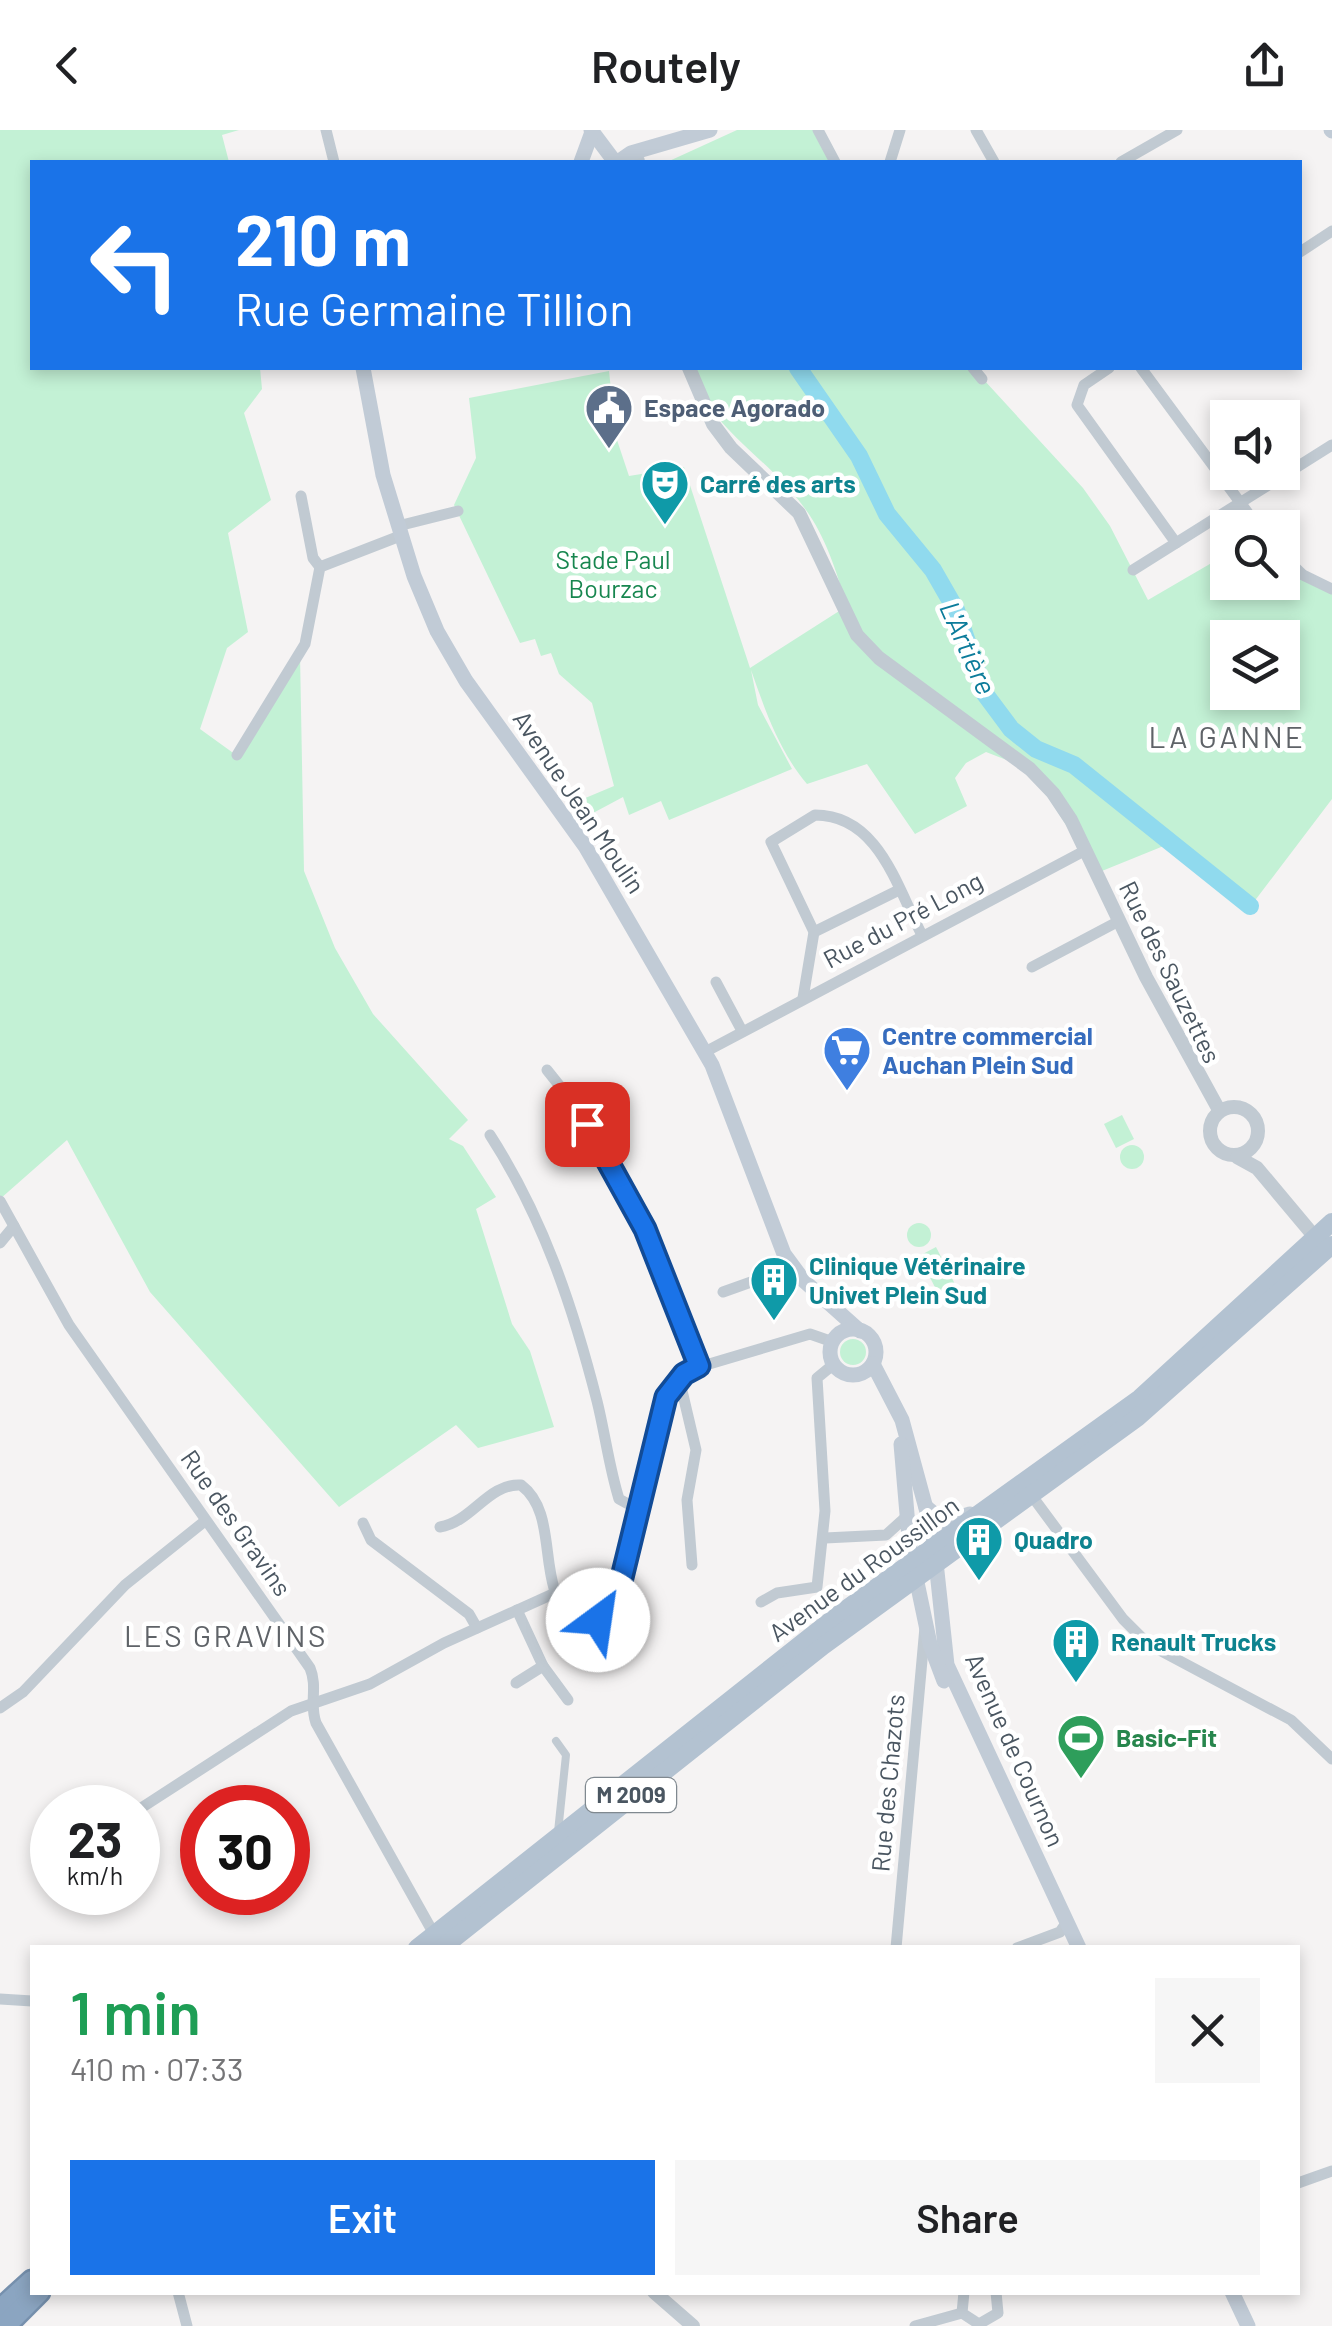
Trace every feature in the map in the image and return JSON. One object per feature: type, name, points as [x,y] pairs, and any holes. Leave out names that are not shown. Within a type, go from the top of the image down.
[{"type":"highway","points":[[0,2310],[30,2279]]},
{"type":"highway","points":[[4,2326],[38,2295]]},
{"type":"main road","points":[[627,160],[632,153],[710,130]]},
{"type":"main road","points":[[584,157],[595,131],[623,160]]},
{"type":"main road","name":"Avenue Jean Moulin","points":[[363,370],[399,531],[451,657],[585,846],[704,1052],[728,1099],[777,1236],[793,1267],[860,1331]]},
{"type":"main road","name":"Avenue du Roussillon","points":[[438,1940],[558,1834],[916,1570],[1032,1496],[1120,1422],[1200,1366],[1327,1246],[1332,1222]]},
{"type":"main road","name":"Avenue Jean Moulin","points":[[824,1300],[836,1339]]},
{"type":"main road","points":[[867,1369],[846,1374],[834,1364],[836,1339],[860,1331],[874,1344],[867,1369],[899,1430],[916,1570]]},
{"type":"main road","points":[[867,1369],[902,1420],[938,1556]]},
{"type":"main road","points":[[922,1501],[940,1520],[973,1516],[1086,1432],[1120,1422]]},
{"type":"main road","name":"Avenue du Roussillon","points":[[938,1556],[973,1516],[1089,1446]]},
{"type":"main road","name":"Avenue de Cournon","points":[[931,1645],[938,1556]]},
{"type":"main road","name":"Avenue du Roussillon","points":[[438,1940],[894,1596],[916,1570]]},
{"type":"main road","name":"Avenue de Cournon","points":[[916,1570],[931,1645],[950,1675],[1072,1945]]},
{"type":"main road","points":[[894,1596],[913,1600],[926,1623]]},
{"type":"main road","points":[[0,2302],[30,2279]]},
{"type":"main road","points":[[13,2326],[39,2295]]},
{"type":"main road","points":[[1233,2295],[1248,2326]]},
{"type":"street","points":[[326,130],[334,160]]},
{"type":"street","points":[[818,130],[834,160]]},
{"type":"street","points":[[891,160],[900,130]]},
{"type":"street","points":[[976,130],[993,160]]},
{"type":"street","points":[[1125,160],[1178,130]]},
{"type":"street","points":[[1302,251],[1332,231]]},
{"type":"street","name":"Rue des Sauzettes","points":[[690,370],[713,424],[731,448],[799,513],[857,635],[879,658],[1030,769],[1062,807],[1202,1087],[1219,1110]]},
{"type":"street","points":[[975,370],[982,379]]},
{"type":"street","points":[[1106,370],[1084,386],[1077,405],[1176,543]]},
{"type":"street","points":[[1141,370],[1245,510]]},
{"type":"street","points":[[1133,570],[1332,445]]},
{"type":"street","points":[[237,755],[306,644],[320,568],[314,558],[301,496]]},
{"type":"street","points":[[320,568],[399,531],[458,511]]},
{"type":"street","points":[[1300,572],[1332,589]]},
{"type":"street","points":[[802,998],[814,932],[771,842],[815,815],[862,828],[922,936]]},
{"type":"street","name":"Rue du Pré Long","points":[[704,1052],[1086,850]]},
{"type":"street","points":[[814,932],[898,890]]},
{"type":"street","points":[[1032,967],[1119,922]]},
{"type":"street","points":[[716,982],[741,1030]]},
{"type":"street","points":[[547,1070],[587,1124],[629,1197],[684,1319],[699,1366]]},
{"type":"street","points":[[1257,1168],[1253,1149],[1259,1132],[1251,1116],[1238,1107],[1219,1110],[1210,1128],[1213,1140],[1225,1153],[1257,1168],[1327,1246]]},
{"type":"street","points":[[490,1135],[528,1196],[563,1284],[620,1500],[639,1510]]},
{"type":"street","points":[[1237,1156],[1253,1149]]},
{"type":"street","name":"Rue des Gravins","points":[[0,1201],[69,1325],[310,1668],[314,1685],[310,1706],[438,1940]]},
{"type":"street","points":[[0,1243],[14,1226]]},
{"type":"street","points":[[723,1292],[793,1267]]},
{"type":"street","points":[[440,1527],[454,1525],[505,1486],[521,1484],[535,1499],[562,1610],[580,1622],[598,1620],[611,1610],[662,1407],[680,1378],[699,1366],[810,1334],[836,1339]]},
{"type":"street","points":[[760,1602],[778,1593],[818,1587],[824,1538],[817,1378],[834,1364]]},
{"type":"street","points":[[680,1378],[696,1450],[687,1500],[692,1565]]},
{"type":"street","points":[[1032,1496],[1123,1620],[1148,1644],[1278,1712],[1332,1759]]},
{"type":"street","points":[[824,1538],[886,1535],[907,1516]]},
{"type":"street","points":[[0,1708],[24,1692],[148,1564],[205,1521]]},
{"type":"street","points":[[362,1523],[371,1540],[469,1614],[477,1628]]},
{"type":"street","points":[[160,1796],[291,1710],[370,1684],[477,1628],[555,1593]]},
{"type":"street","points":[[517,1610],[543,1666],[568,1700]]},
{"type":"street","name":"Rue des Chazots","points":[[896,1945],[919,1669],[931,1645]]},
{"type":"street","points":[[516,1682],[543,1666]]},
{"type":"street","points":[[556,1740],[566,1755],[558,1834]]},
{"type":"street","points":[[1024,1945],[1064,1927]]},
{"type":"street","points":[[0,1999],[30,2001]]},
{"type":"street","points":[[1300,2182],[1332,2172]]},
{"type":"street","points":[[179,2295],[187,2326]]},
{"type":"street","points":[[657,2295],[693,2326]]},
{"type":"street","points":[[962,2313],[964,2295]]},
{"type":"street","points":[[962,2313],[972,2322],[989,2324],[998,2312],[998,2295]]},
{"type":"street","points":[[915,2326],[962,2313]]},
{"type":"green space","points":[[0,130],[239,130],[222,135],[228,160],[30,160],[30,370],[260,370],[262,389],[244,413],[271,500],[228,533],[248,632],[227,648],[200,729],[236,755],[300,654],[304,871],[335,948],[373,1014],[468,1120],[449,1139],[463,1146],[496,1197],[476,1209],[512,1324],[530,1351],[554,1427],[478,1448],[456,1425],[339,1507],[150,1292],[67,1140],[0,1199]]},
{"type":"green space","points":[[737,130],[816,130],[834,160],[671,160]]},
{"type":"green space","name":"Stade Paul Bourzac","points":[[690,370],[975,370],[1083,488],[1110,526],[1148,600],[1210,564],[1210,600],[1300,600],[1300,567],[1332,589],[1332,799],[1247,911],[1171,843],[1097,873],[1030,769],[986,752],[966,763],[955,778],[967,806],[915,834],[867,764],[807,784],[781,744],[751,670],[758,705],[792,769],[669,820],[661,801],[629,815],[623,797],[580,820],[571,804],[614,786],[592,703],[559,674],[551,653],[541,656],[535,639],[520,643],[454,505],[476,458],[469,398],[609,371],[616,437],[629,476],[684,467],[750,668],[847,606],[811,517],[788,488],[710,408]]},
{"type":"green space","points":[[1122,1115],[1134,1139],[1116,1148],[1104,1124]]},
{"type":"green space","points":[[1132,1145],[1141,1148],[1141,1166],[1132,1169],[1123,1166],[1120,1157],[1123,1148]]},
{"type":"green space","points":[[919,1223],[928,1226],[928,1244],[919,1247],[910,1244],[907,1235],[910,1226]]},
{"type":"green space","points":[[936,1247],[959,1292],[942,1301],[919,1256]]},
{"type":"green space","points":[[853,1339],[862,1343],[866,1352],[862,1361],[853,1365],[844,1361],[840,1352],[844,1343]]},
{"type":"waterway","name":"L'Artière","points":[[799,370],[859,456],[887,514],[933,570],[956,610],[985,694],[1011,729],[1036,749],[1074,765],[1250,906]]},
{"type":"place","name":"Espace Agorado","points":[[609,450]]},
{"type":"place","name":"Carré des arts","points":[[665,526]]},
{"type":"place","name":"Centre commercial Auchan Plein Sud","points":[[847,1092]]},
{"type":"place","name":"Clinique Vétérinaire Univet Plein Sud","points":[[774,1322]]},
{"type":"place","name":"Quadro","points":[[979,1582]]},
{"type":"place","name":"Renault Trucks","points":[[1076,1684]]},
{"type":"place","name":"Basic-Fit","points":[[1081,1780]]},
{"type":"district","name":"LA GANNE","points":[[1227,738]]},
{"type":"district","name":"LES GRAVINS","points":[[226,1637]]},
{"type":"route","points":[[587,1124],[645,1229],[684,1319],[699,1366],[684,1374],[662,1407],[652,1463],[616,1602],[598,1620]]}]
